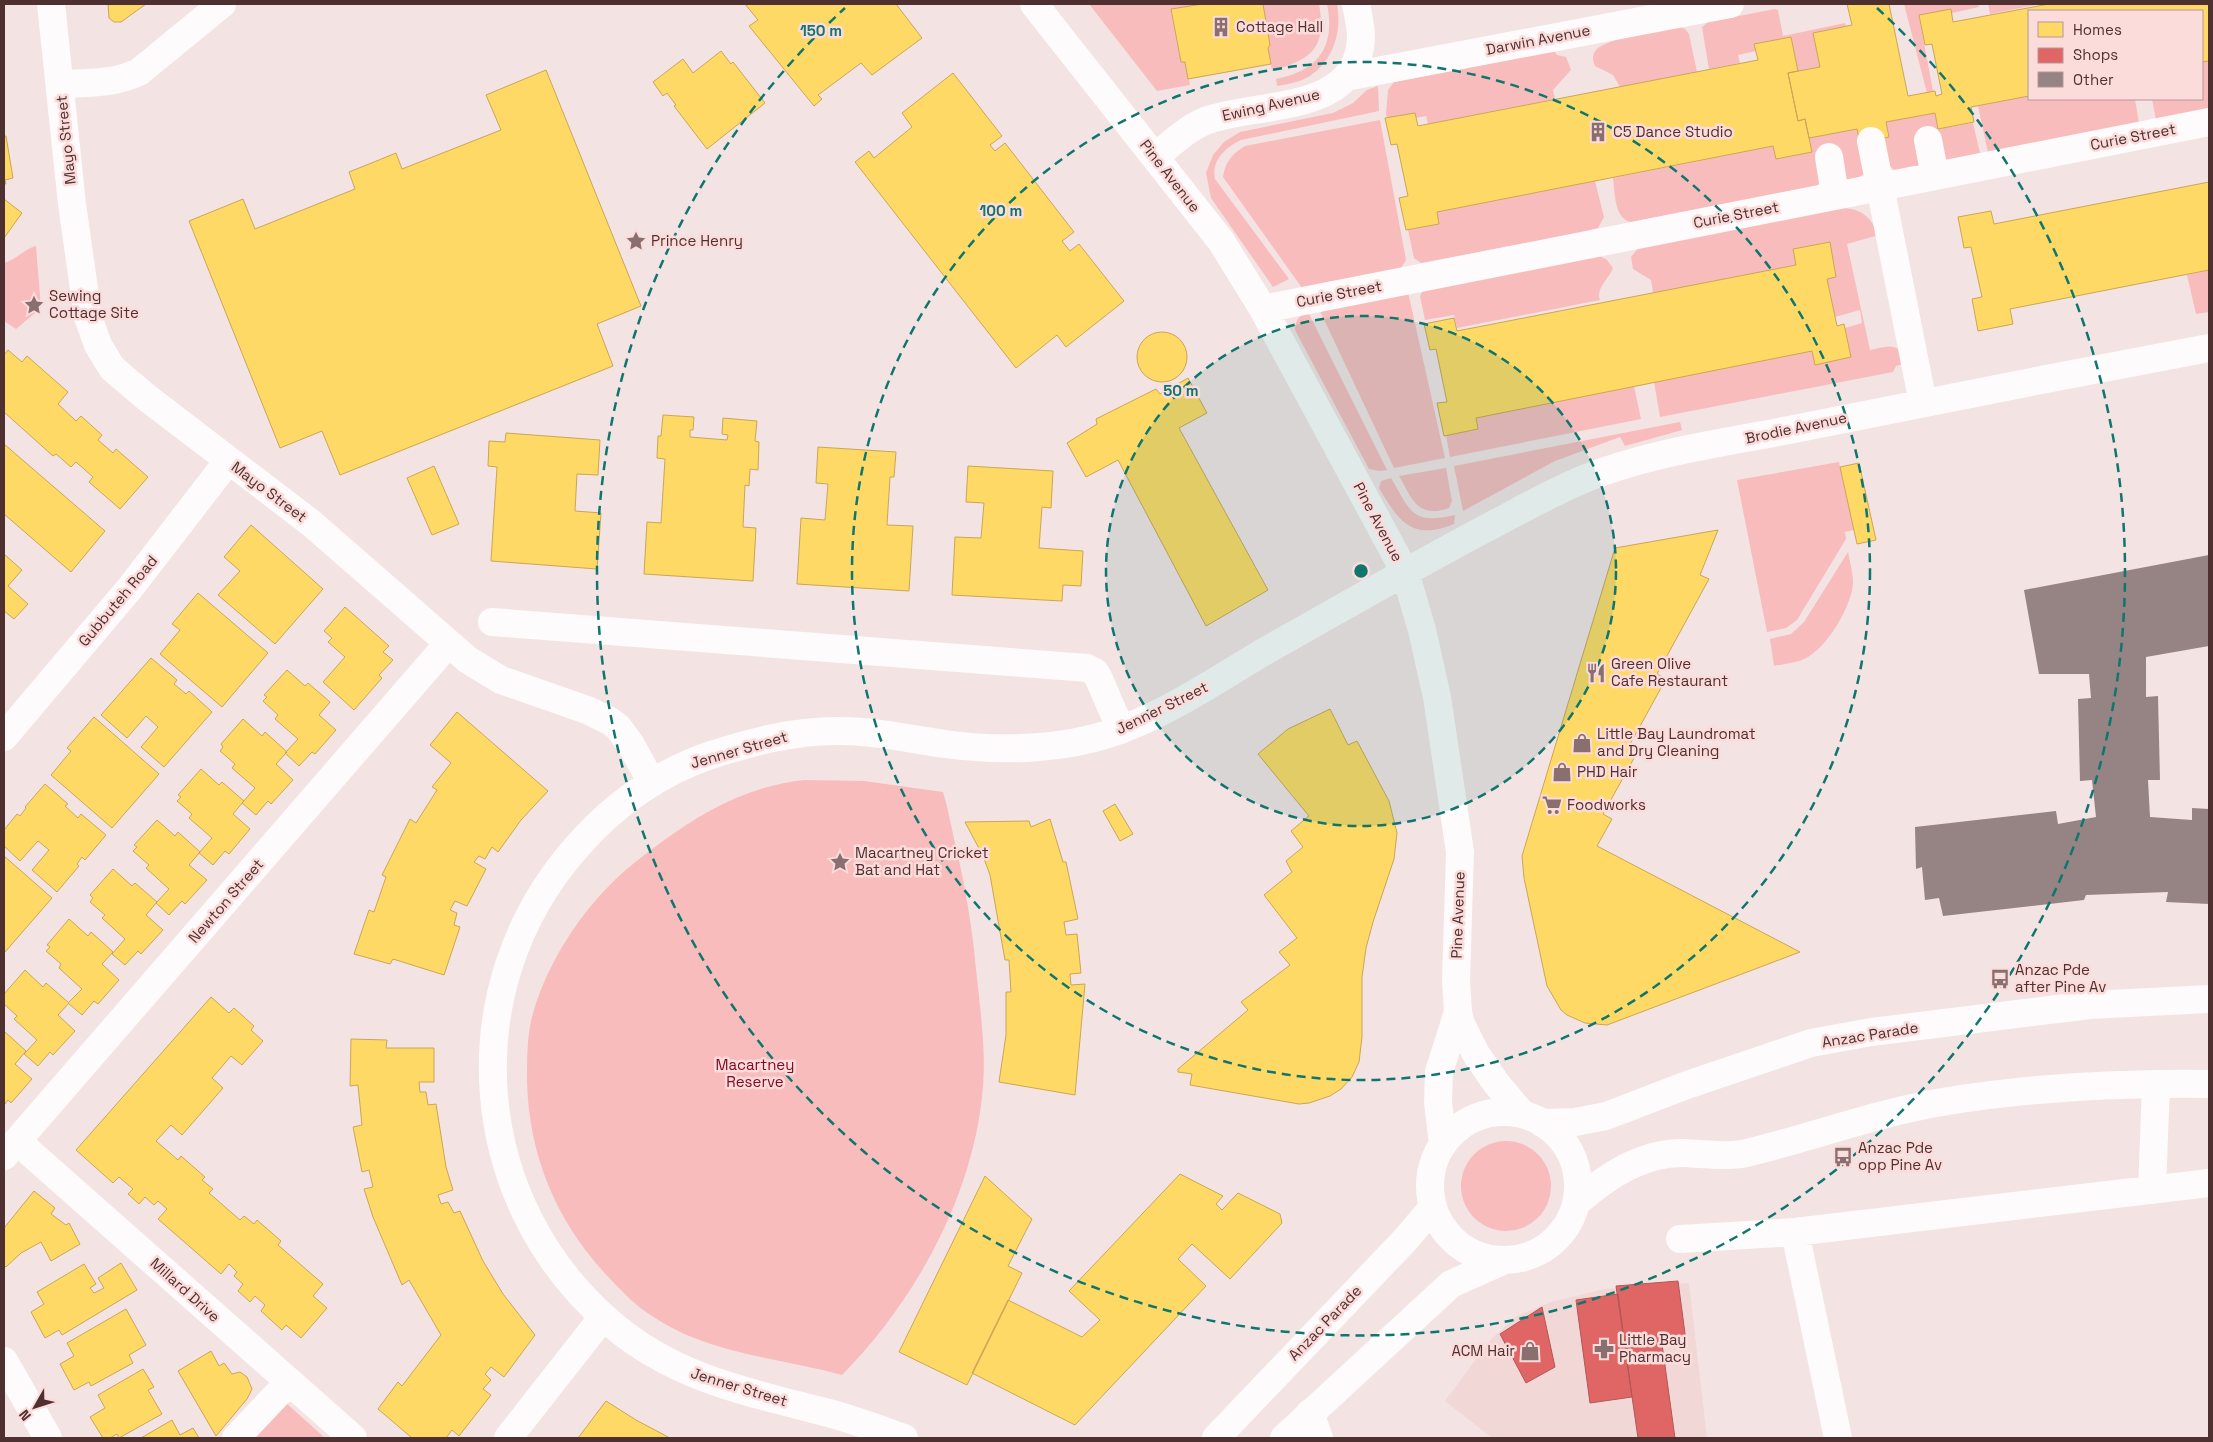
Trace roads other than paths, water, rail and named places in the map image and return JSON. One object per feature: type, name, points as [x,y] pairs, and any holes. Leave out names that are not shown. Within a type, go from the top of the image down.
[{"type":"street","name":"Mayo Street","points":[[50,4],[72,204],[88,317],[98,345],[117,373],[228,461],[311,523],[385,586],[448,645],[479,668],[501,680],[587,710],[618,727],[632,745],[652,783]]},
{"type":"street","points":[[60,84],[127,78],[139,72],[222,4]]},
{"type":"street","name":"Pine Avenue","points":[[1034,4],[1221,241],[1262,309],[1405,572],[1422,630],[1437,698],[1460,852],[1456,981],[1458,1012],[1461,1024],[1476,1054],[1496,1083],[1532,1119]]},
{"type":"street","name":"Ewing Avenue","points":[[1155,157],[1187,132],[1205,121],[1318,97],[1336,86],[1346,77],[1360,50],[1360,30],[1356,4]]},
{"type":"street","name":"Darwin Avenue","points":[[1346,77],[1730,4]]},
{"type":"street","name":"Curie Street","points":[[1262,309],[2209,122]]},
{"type":"street","points":[[1928,140],[1934,176]]},
{"type":"street","points":[[1871,141],[1923,402]]},
{"type":"street","points":[[1829,157],[1835,195]]},
{"type":"street","name":"Brodie Avenue","points":[[1405,572],[1555,493],[1606,470],[1659,456],[1923,402],[2209,348]]},
{"type":"street","name":"Gubbuteh Road","points":[[4,737],[130,588],[228,461]]},
{"type":"street","name":"Jenner Street","points":[[904,1438],[833,1414],[736,1389],[675,1366],[645,1349],[604,1317],[573,1286],[549,1255],[526,1216],[518,1197],[498,1129],[494,1099],[493,1046],[497,1016],[507,970],[533,907],[549,882],[586,837],[624,802],[652,783],[683,766],[754,742],[806,732],[865,732],[959,746],[1013,748],[1072,742],[1121,730],[1180,702],[1405,572]]},
{"type":"street","points":[[492,622],[1087,668],[1095,672],[1099,679],[1121,730]]},
{"type":"street","name":"Newton Street","points":[[11,1149],[448,645]]},
{"type":"street","name":"Anzac Parade","points":[[1532,1119],[1575,1122],[1606,1116],[1729,1070],[1811,1044],[1871,1032],[2090,1005],[2209,999]]},
{"type":"street","points":[[1443,1144],[1438,1102],[1439,1072],[1458,1012]]},
{"type":"street","points":[[2152,1190],[2156,1084]]},
{"type":"street","points":[[1576,1203],[1604,1179],[1625,1167],[1662,1156],[1684,1153],[1726,1157],[1742,1154],[1867,1120],[1948,1101],[2066,1088],[2209,1084]]},
{"type":"street","points":[[1284,1438],[1451,1284],[1505,1260],[1527,1256],[1547,1246],[1565,1227],[1576,1203],[1577,1180],[1572,1157],[1559,1138],[1532,1119],[1499,1112],[1478,1117],[1458,1128],[1443,1144],[1433,1164],[1430,1197],[1443,1229],[1460,1246],[1481,1256],[1505,1260]]},
{"type":"street","name":"Millard Drive","points":[[11,1149],[353,1438]]},
{"type":"street","points":[[1680,1239],[1795,1232],[2209,1183]]},
{"type":"street","name":"Anzac Parade","points":[[1216,1438],[1406,1239],[1433,1207]]},
{"type":"street","points":[[1795,1232],[1838,1438]]},
{"type":"street","points":[[508,1438],[604,1317]]},
{"type":"street","points":[[4,1361],[48,1438]]},
{"type":"street","points":[[236,1438],[289,1382]]},
{"type":"street","points":[[1310,1413],[1319,1438]]},
{"type":"place","name":"Cottage Hall","points":[[1221,27]]},
{"type":"place","name":"C5 Dance Studio","points":[[1598,132]]},
{"type":"place","name":"Prince Henry","points":[[636,241]]},
{"type":"place","name":"Sewing Cottage Site","points":[[34,305]]},
{"type":"place","name":"Green Olive Cafe Restaurant","points":[[1596,673]]},
{"type":"place","name":"Little Bay Laundromat and Dry Cleaning","points":[[1582,743]]},
{"type":"place","name":"PHD Hair","points":[[1562,772]]},
{"type":"place","name":"Foodworks","points":[[1552,805]]},
{"type":"place","name":"Macartney Cricket Bat and Hat","points":[[840,862]]},
{"type":"place","name":"Anzac Pde after Pine Av","points":[[2000,979]]},
{"type":"place","name":"Anzac Pde opp Pine Av","points":[[1843,1157]]},
{"type":"place","name":"Little Bay Pharmacy","points":[[1604,1349]]},
{"type":"place","name":"ACM Hair","points":[[1530,1351]]},
{"type":"park label","name":"Macartney Reserve","points":[[755,1074]]}]
